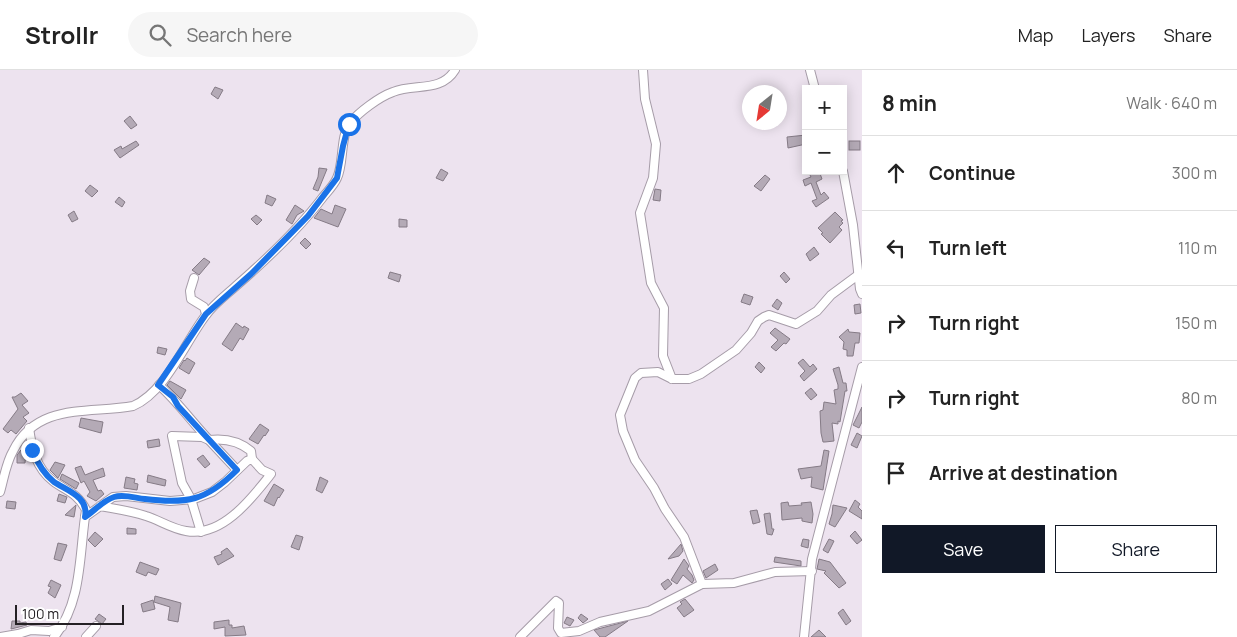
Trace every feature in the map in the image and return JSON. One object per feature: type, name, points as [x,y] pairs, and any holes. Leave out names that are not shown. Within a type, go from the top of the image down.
[{"type":"street","points":[[0,492],[12,452],[22,435],[29,428],[43,419],[75,411],[133,406],[141,402],[158,385],[206,314],[251,274],[308,216],[337,178],[349,124],[375,101],[394,91],[437,85],[444,82],[455,70]]},
{"type":"street","points":[[643,70],[644,99],[656,144],[653,178],[640,214],[651,283],[664,308],[664,356],[672,379]]},
{"type":"street","points":[[810,70],[814,85]]},
{"type":"street","points":[[844,175],[862,294]]},
{"type":"street","points":[[702,584],[684,537],[636,460],[623,431],[620,415],[635,378],[642,373],[658,372],[672,379],[689,379],[701,374],[736,350],[751,333],[758,321],[764,317],[769,315],[796,324],[816,311],[830,295],[858,275]]},
{"type":"street","points":[[194,278],[190,296],[193,301],[204,307],[206,314]]},
{"type":"street","points":[[804,637],[812,559],[862,367]]},
{"type":"street","points":[[158,385],[173,397],[178,406],[237,470]]},
{"type":"street","points":[[29,428],[32,450],[39,465],[54,481],[68,489],[84,504],[86,510],[74,601],[62,627],[54,637]]},
{"type":"street","points":[[100,506],[147,516],[185,531],[201,532],[216,526],[246,505],[271,474],[262,470],[252,459],[251,451],[242,444],[227,440],[209,440],[202,437],[172,436],[182,483],[192,499],[201,532]]},
{"type":"street","points":[[85,517],[113,497],[126,496],[170,501],[192,499],[212,492],[246,461],[252,459]]},
{"type":"street","points":[[520,637],[556,601],[559,603],[558,628],[561,633],[579,631],[600,622],[649,611],[702,584],[734,583],[775,572],[812,570]]},
{"type":"street","points":[[86,637],[96,626]]},
{"type":"street","points":[[0,637],[31,630],[49,631],[62,627]]},
{"type":"building","points":[[215,87],[223,90],[218,99],[211,94]]},
{"type":"building","points":[[130,116],[137,125],[131,129],[124,121]]},
{"type":"building","points":[[802,135],[802,145],[788,148],[787,137]]},
{"type":"building","points":[[136,141],[139,145],[120,158],[114,150],[121,146],[122,149]]},
{"type":"building","points":[[849,141],[860,141],[860,150],[849,150]]},
{"type":"building","points":[[319,168],[327,169],[318,191],[313,189],[318,177]]},
{"type":"building","points":[[441,169],[448,173],[443,181],[436,178]]},
{"type":"building","points":[[765,175],[770,179],[761,191],[754,186]]},
{"type":"building","points":[[810,175],[820,175],[822,179],[816,182],[821,195],[824,192],[829,198],[816,207],[812,201],[817,199],[811,183],[805,186],[803,180],[811,177]]},
{"type":"building","points":[[90,185],[98,191],[92,197],[85,191]]},
{"type":"building","points":[[655,189],[661,190],[660,201],[653,200]]},
{"type":"building","points":[[267,195],[276,199],[272,206],[265,203]]},
{"type":"building","points":[[119,197],[125,202],[122,207],[115,202]]},
{"type":"building","points":[[295,205],[304,211],[297,215],[292,224],[286,220]]},
{"type":"building","points":[[335,205],[346,209],[338,227],[314,218],[321,209],[332,214]]},
{"type":"building","points":[[74,211],[78,219],[72,222],[68,215]]},
{"type":"building","points":[[835,212],[843,220],[839,227],[842,230],[830,243],[818,228]]},
{"type":"building","points":[[256,215],[262,220],[257,225],[251,219]]},
{"type":"building","points":[[399,219],[407,220],[407,227],[399,227]]},
{"type":"building","points":[[305,238],[311,244],[306,249],[300,243]]},
{"type":"building","points":[[814,247],[819,254],[810,261],[806,254]]},
{"type":"building","points":[[204,258],[210,262],[199,275],[192,270]]},
{"type":"building","points":[[390,272],[401,275],[399,282],[388,278]]},
{"type":"building","points":[[784,272],[790,279],[786,283],[780,276]]},
{"type":"building","points":[[744,294],[753,297],[750,305],[741,302]]},
{"type":"building","points":[[777,299],[782,303],[778,310],[772,306]]},
{"type":"building","points":[[860,304],[861,313],[855,314],[854,305]]},
{"type":"building","points":[[236,323],[243,328],[244,326],[249,329],[243,340],[240,338],[232,351],[222,344]]},
{"type":"building","points":[[775,328],[790,339],[776,351],[771,347],[778,340],[770,333]]},
{"type":"building","points":[[848,329],[849,332],[860,333],[859,343],[855,343],[853,356],[847,356],[847,350],[843,349],[844,342],[839,337]]},
{"type":"building","points":[[158,347],[167,349],[165,355],[157,353]]},
{"type":"building","points":[[187,358],[195,363],[189,374],[179,368]]},
{"type":"building","points":[[803,359],[810,367],[813,364],[817,369],[804,381],[800,376],[805,371],[798,363]]},
{"type":"building","points":[[759,362],[765,368],[761,373],[755,367]]},
{"type":"building","points":[[839,367],[843,383],[846,383],[847,391],[845,391],[840,422],[838,421],[838,424],[832,423],[834,441],[823,442],[820,411],[823,410],[824,402],[836,404],[834,390],[838,389],[838,385],[833,369]]},
{"type":"building","points":[[170,381],[186,390],[181,399],[167,385]]},
{"type":"building","points":[[811,388],[817,395],[811,400],[805,393]]},
{"type":"building","points":[[21,393],[28,401],[22,405],[29,413],[23,417],[27,421],[16,434],[11,430],[8,433],[3,429],[18,409],[12,397]]},
{"type":"building","points":[[862,407],[862,422],[859,428],[853,425]]},
{"type":"building","points":[[81,418],[103,422],[101,433],[79,427]]},
{"type":"building","points":[[260,424],[269,430],[258,444],[249,439]]},
{"type":"building","points":[[857,433],[862,436],[857,448],[851,445]]},
{"type":"building","points":[[159,439],[160,446],[148,448],[147,441]]},
{"type":"building","points":[[21,450],[26,450],[25,463],[17,463],[17,455]]},
{"type":"building","points":[[824,450],[829,451],[823,490],[811,487],[812,477],[801,479],[798,469],[821,466]]},
{"type":"building","points":[[203,455],[210,464],[205,468],[197,459]]},
{"type":"building","points":[[55,462],[65,465],[58,478],[50,470]]},
{"type":"building","points":[[81,466],[85,475],[103,468],[105,476],[93,480],[98,491],[101,490],[104,494],[96,501],[87,496],[90,492],[84,481],[81,483],[75,468]]},
{"type":"building","points":[[62,474],[79,483],[76,489],[60,479]]},
{"type":"building","points":[[148,475],[166,480],[165,486],[147,482]]},
{"type":"building","points":[[126,477],[135,479],[134,483],[138,484],[137,490],[124,488]]},
{"type":"building","points":[[320,477],[328,481],[322,493],[316,490]]},
{"type":"building","points":[[274,484],[284,490],[274,506],[264,501]]},
{"type":"building","points":[[59,494],[67,497],[65,503],[57,501]]},
{"type":"building","points":[[855,500],[860,504],[858,507],[862,511],[862,519],[849,511]]},
{"type":"building","points":[[7,501],[16,502],[15,509],[6,508]]},
{"type":"building","points":[[788,502],[789,506],[811,502],[812,523],[802,521],[802,518],[782,520],[781,503]]},
{"type":"building","points":[[76,505],[74,517],[65,515]]},
{"type":"building","points":[[833,505],[847,508],[835,527],[829,524]]},
{"type":"building","points":[[757,510],[760,522],[753,524],[750,511]]},
{"type":"building","points":[[770,513],[772,529],[774,529],[772,535],[767,534],[764,514]]},
{"type":"building","points":[[127,528],[136,529],[136,534],[127,534]]},
{"type":"building","points":[[855,531],[862,540],[857,544],[850,536]]},
{"type":"building","points":[[95,532],[103,539],[95,547],[88,540]]},
{"type":"building","points":[[296,535],[303,537],[299,550],[291,547]]},
{"type":"building","points":[[803,539],[809,540],[808,548],[801,546]]},
{"type":"building","points":[[829,539],[834,541],[828,553],[823,550]]},
{"type":"building","points":[[58,543],[67,545],[61,561],[54,559]]},
{"type":"building","points":[[681,544],[683,551],[679,556],[668,559]]},
{"type":"building","points":[[227,548],[234,556],[218,565],[214,557],[222,554],[221,552]]},
{"type":"building","points":[[775,557],[801,561],[801,566],[774,562]]},
{"type":"building","points":[[684,559],[689,566],[687,569],[694,580],[692,583],[683,575],[677,584],[671,580]]},
{"type":"building","points":[[819,559],[830,562],[846,583],[839,588],[824,573],[826,571],[817,569]]},
{"type":"building","points":[[140,562],[159,569],[156,575],[148,572],[146,576],[136,572]]},
{"type":"building","points":[[715,564],[718,570],[706,578],[703,571]]},
{"type":"building","points":[[668,579],[672,584],[665,590],[661,584]]},
{"type":"building","points":[[51,580],[61,585],[55,598],[48,593],[51,587],[48,586]]},
{"type":"building","points":[[155,596],[181,603],[178,622],[168,620],[170,607],[154,602]]},
{"type":"building","points":[[685,599],[694,610],[684,617],[677,608],[682,604],[680,602]]},
{"type":"building","points":[[153,600],[155,609],[143,612],[141,604]]},
{"type":"building","points":[[843,609],[851,621],[846,625],[838,613]]},
{"type":"building","points":[[99,614],[106,619],[102,624],[95,619]]},
{"type":"building","points":[[581,614],[588,619],[583,623],[578,618]]},
{"type":"building","points":[[567,617],[574,620],[570,626],[564,623]]},
{"type":"building","points":[[229,620],[229,625],[232,625],[232,628],[244,626],[246,635],[225,636],[225,627],[214,629],[214,622]]},
{"type":"building","points":[[12,621],[26,622],[27,625],[11,629]]},
{"type":"building","points":[[628,621],[605,637],[600,637],[594,630]]},
{"type":"building","points":[[819,630],[826,637],[811,637]]},
{"type":"route","points":[[32,450],[39,465],[54,481],[68,489],[84,504],[86,510],[85,517],[113,497],[126,496],[170,501],[194,499],[212,492],[237,470],[178,406],[173,397],[158,385],[166,376],[206,314],[251,274],[308,216],[337,178],[349,124]]}]
